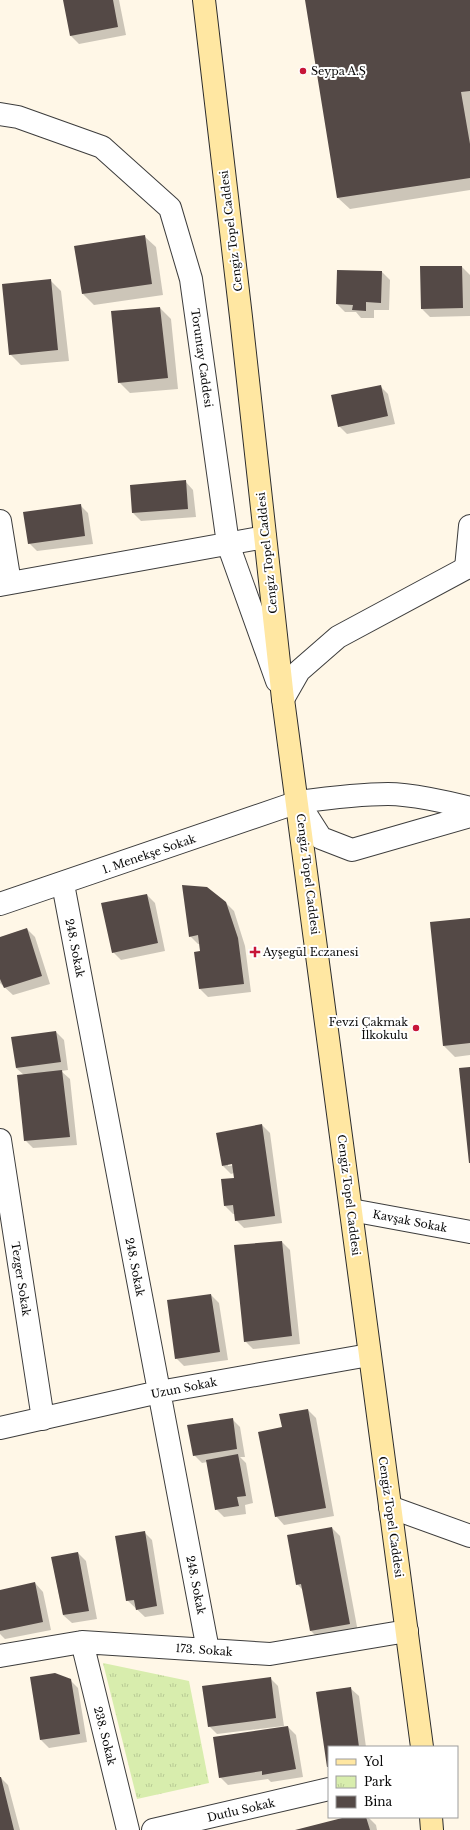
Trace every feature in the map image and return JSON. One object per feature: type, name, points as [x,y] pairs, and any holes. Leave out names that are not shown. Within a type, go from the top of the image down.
[{"type":"main road","name":"Cengiz Topel Caddesi","points":[[204,0],[283,699],[298,802],[422,1746]]},
{"type":"main road","points":[[430,1818],[432,1830]]},
{"type":"street","name":"Toruntay Caddesi","points":[[0,114],[18,117],[102,147],[170,208],[191,279],[228,544],[283,699]]},
{"type":"street","points":[[0,521],[5,584],[265,537]]},
{"type":"street","points":[[283,699],[299,671],[338,637],[468,567],[470,526]]},
{"type":"street","name":"1. Menekşe Sokak","points":[[0,904],[63,884],[298,802],[345,796],[390,794],[452,803],[470,808]]},
{"type":"street","points":[[298,802],[320,838],[352,850],[470,816]]},
{"type":"street","name":"248. Sokak","points":[[63,884],[208,1650]]},
{"type":"street","name":"Tezger Sokak","points":[[0,1140],[43,1419]]},
{"type":"street","name":"Kavşak Sokak","points":[[351,1210],[470,1232]]},
{"type":"street","name":"Uzun Sokak","points":[[0,1428],[159,1392],[370,1355]]},
{"type":"street","points":[[390,1507],[470,1536]]},
{"type":"street","name":"173. Sokak","points":[[0,1656],[82,1642],[270,1654],[407,1631]]},
{"type":"street","name":"238. Sokak","points":[[82,1642],[128,1830]]},
{"type":"street","name":"Dutlu Sokak","points":[[153,1830],[328,1790]]},
{"type":"green space","points":[[103,1663],[189,1681],[209,1783],[137,1799]]},
{"type":"building","points":[[63,0],[113,0],[118,27],[70,36]]},
{"type":"building","points":[[305,0],[470,0],[470,91],[461,92],[470,144],[470,178],[337,198]]},
{"type":"building","points":[[145,235],[152,284],[82,294],[74,246]]},
{"type":"building","points":[[420,266],[462,266],[463,308],[421,309]]},
{"type":"building","points":[[337,270],[382,271],[381,303],[366,302],[366,311],[352,310],[353,305],[336,304]]},
{"type":"building","points":[[51,279],[58,350],[9,355],[2,284]]},
{"type":"building","points":[[160,307],[168,378],[118,383],[111,311]]},
{"type":"building","points":[[381,385],[388,416],[338,427],[331,395]]},
{"type":"building","points":[[186,480],[188,509],[132,513],[130,485]]},
{"type":"building","points":[[81,504],[85,536],[28,544],[23,512]]},
{"type":"building","points":[[182,885],[207,887],[226,902],[238,938],[244,984],[199,989],[194,952],[200,951],[198,935],[189,937]]},
{"type":"building","points":[[147,894],[158,943],[112,953],[101,903]]},
{"type":"building","points":[[470,918],[470,1043],[443,1046],[430,922]]},
{"type":"building","points":[[27,928],[42,976],[4,988],[0,979],[0,937]]},
{"type":"building","points":[[56,1031],[61,1062],[16,1068],[11,1037]]},
{"type":"building","points":[[470,1067],[470,1163],[469,1163],[459,1068]]},
{"type":"building","points":[[62,1070],[70,1137],[24,1141],[17,1075]]},
{"type":"building","points":[[262,1124],[275,1216],[235,1221],[233,1205],[224,1206],[221,1179],[234,1178],[232,1164],[222,1166],[216,1133]]},
{"type":"building","points":[[282,1241],[292,1336],[244,1342],[234,1245]]},
{"type":"building","points":[[211,1294],[220,1352],[175,1359],[167,1300]]},
{"type":"building","points":[[308,1409],[326,1508],[275,1517],[258,1432],[282,1427],[279,1414]]},
{"type":"building","points":[[233,1418],[237,1449],[193,1456],[187,1425]]},
{"type":"building","points":[[238,1454],[246,1496],[237,1497],[239,1506],[215,1510],[206,1460]]},
{"type":"building","points":[[332,1527],[350,1624],[310,1631],[301,1584],[296,1585],[287,1535]]},
{"type":"building","points":[[145,1531],[157,1606],[136,1610],[134,1600],[126,1601],[115,1536]]},
{"type":"building","points":[[78,1552],[89,1611],[63,1615],[51,1557]]},
{"type":"building","points":[[35,1582],[43,1622],[0,1631],[0,1590]]},
{"type":"building","points":[[55,1673],[71,1679],[80,1734],[40,1740],[30,1677]]},
{"type":"building","points":[[271,1677],[276,1718],[208,1727],[202,1686]]},
{"type":"building","points":[[351,1687],[359,1746],[328,1746],[328,1767],[327,1767],[316,1692]]},
{"type":"building","points":[[288,1726],[296,1769],[262,1775],[262,1771],[219,1778],[213,1737]]},
{"type":"building","points":[[1,1777],[14,1830],[0,1830]]},
{"type":"building","points":[[342,1818],[366,1818],[370,1830],[295,1830]]},
{"type":"place","name":"Seypa A.Ş","points":[[303,71]]},
{"type":"place","name":"Ayşegül Eczanesi","points":[[255,952]]},
{"type":"place","name":"Fevzi Çakmak İlkokulu","points":[[416,1028]]}]
